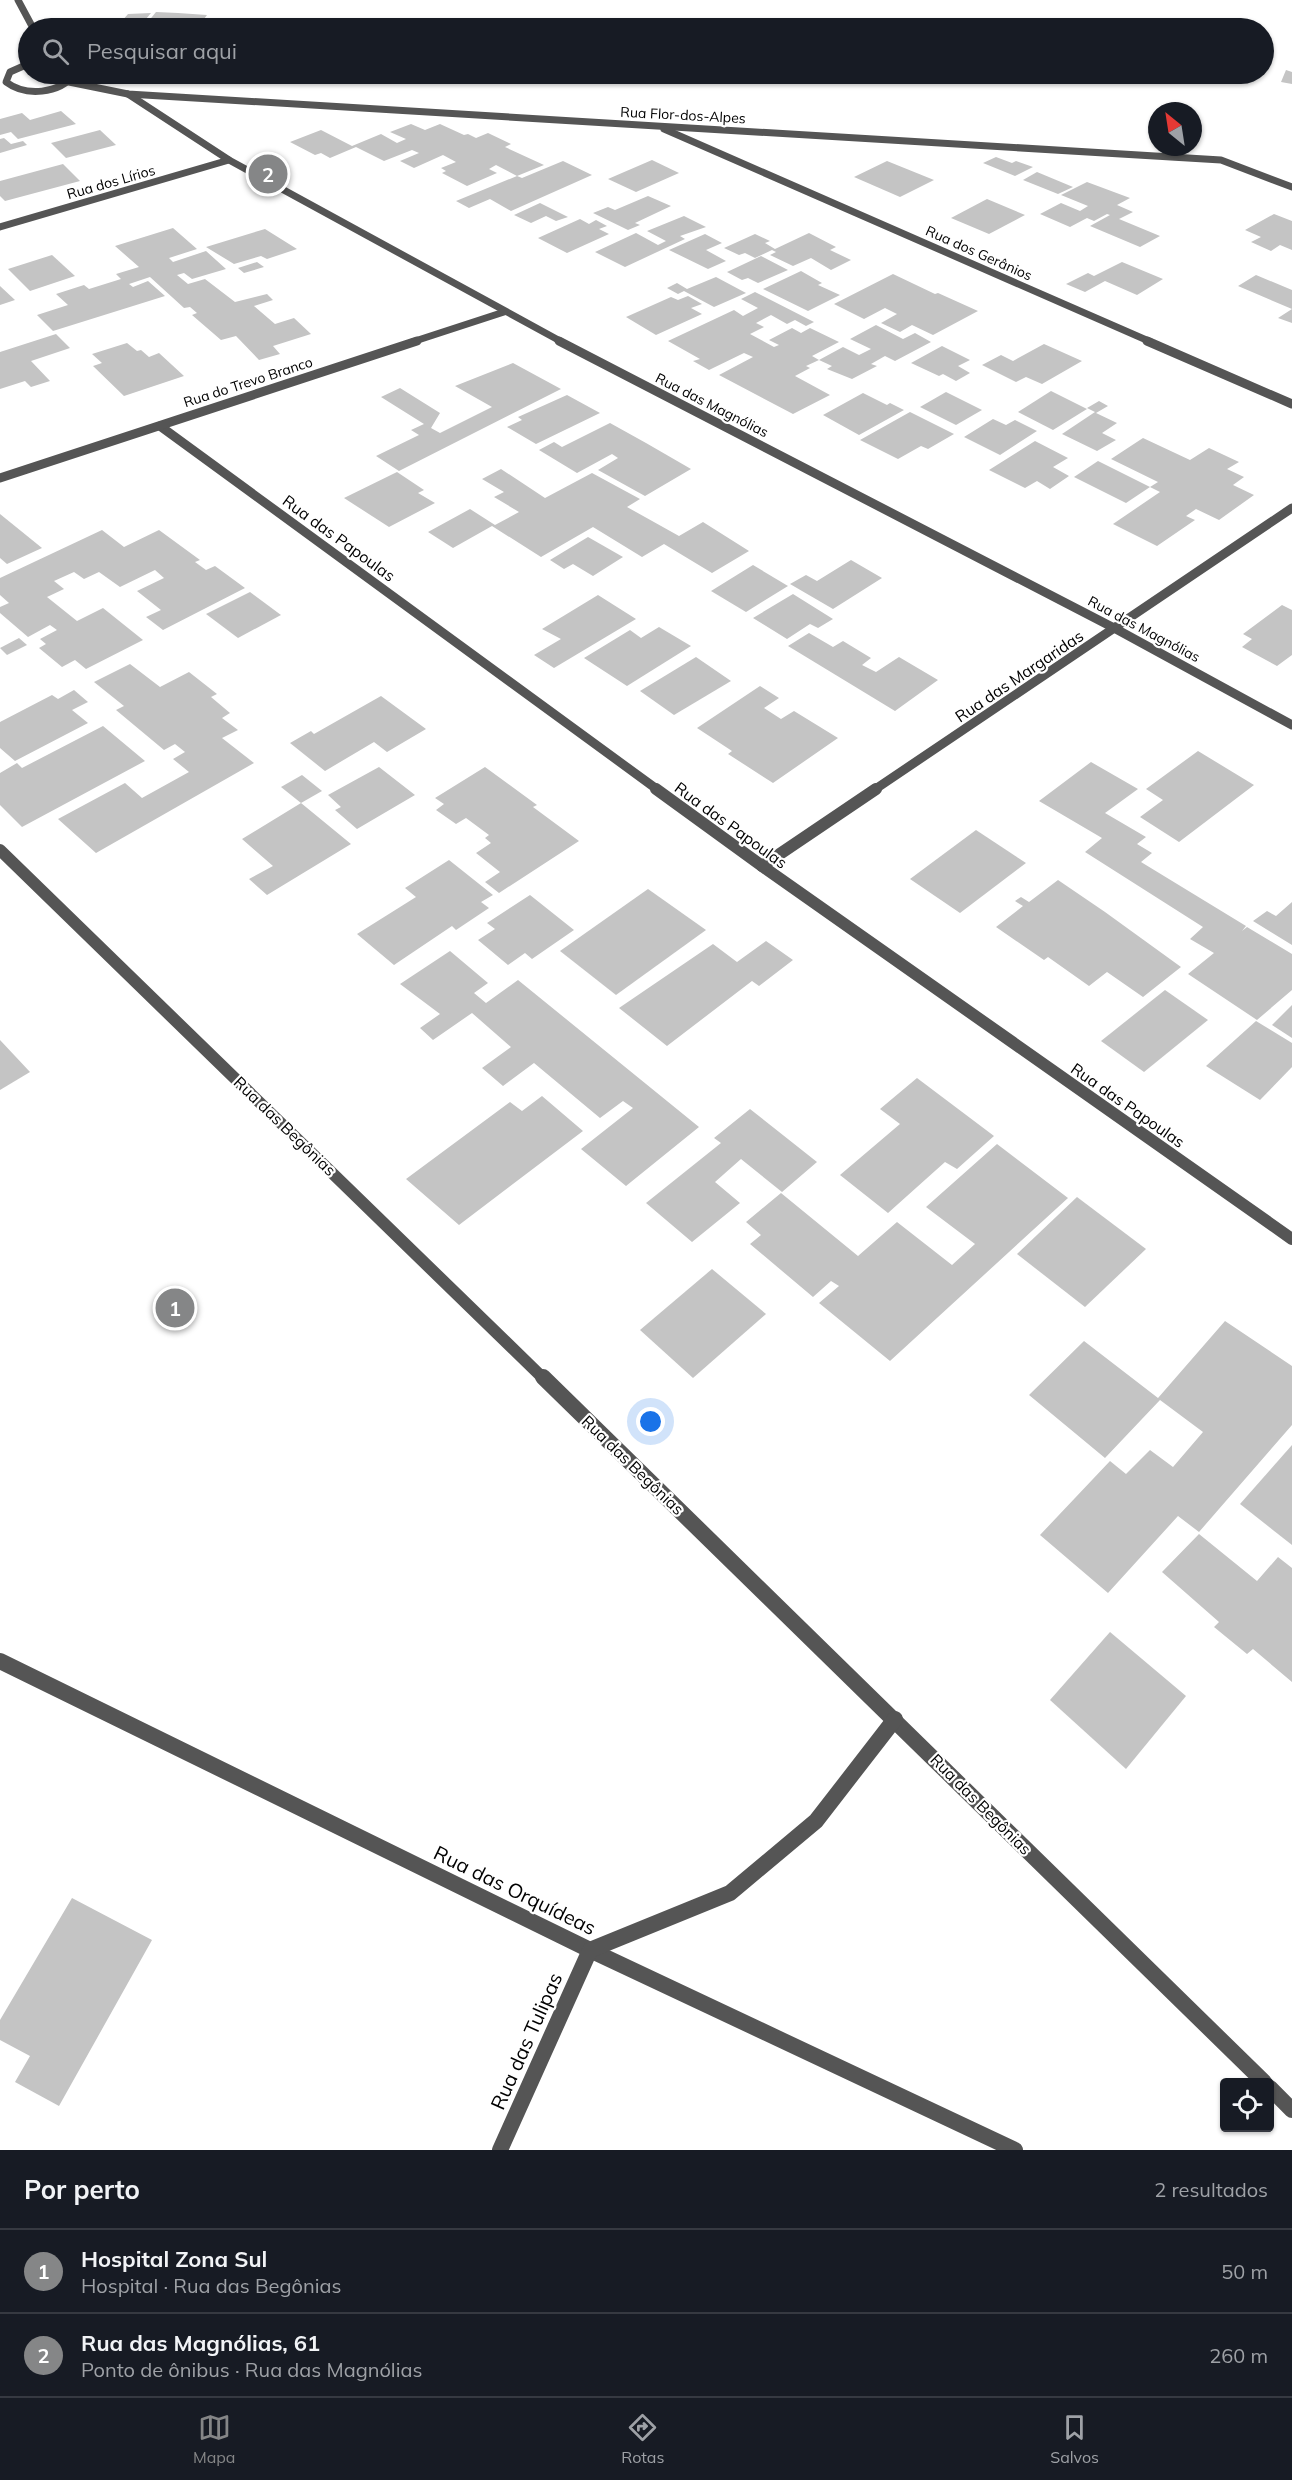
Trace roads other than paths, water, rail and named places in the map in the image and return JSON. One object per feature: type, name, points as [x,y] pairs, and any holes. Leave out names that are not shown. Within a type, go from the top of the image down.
[{"type":"street","points":[[18,0],[28,18]]},
{"type":"street","points":[[10,86],[6,81],[10,72],[18,68]]},
{"type":"street","points":[[0,85],[40,90],[62,84]]},
{"type":"street","name":"Rua Flor-dos-Alpes","points":[[79,84],[128,94],[1221,160],[1292,187]]},
{"type":"street","name":"Rua das Magnólias","points":[[128,94],[229,160],[504,312],[1116,629],[1292,725]]},
{"type":"street","name":"Rua dos Gerânios","points":[[655,125],[1292,404]]},
{"type":"street","name":"Rua dos Lírios","points":[[0,227],[229,160]]},
{"type":"street","name":"Rua do Trevo Branco","points":[[0,477],[504,312]]},
{"type":"street","name":"Rua das Papoulas","points":[[160,426],[762,866],[1292,1239]]},
{"type":"street","name":"Rua das Margaridas","points":[[762,866],[1292,508]]},
{"type":"street","name":"Rua das Begônias","points":[[0,850],[895,1719],[1260,2078]]},
{"type":"street","name":"Rua das Orquídeas","points":[[0,1661],[590,1950],[1015,2150]]},
{"type":"street","points":[[590,1950],[730,1893],[816,1821],[895,1719]]},
{"type":"street","name":"Rua das Tulipas","points":[[500,2150],[590,1950]]},
{"type":"street","points":[[1274,2093],[1292,2110]]},
{"type":"place","name":"Rua das Magnólias, 61","points":[[268,174]]},
{"type":"place","name":"Hospital Zona Sul","points":[[175,1308]]}]
